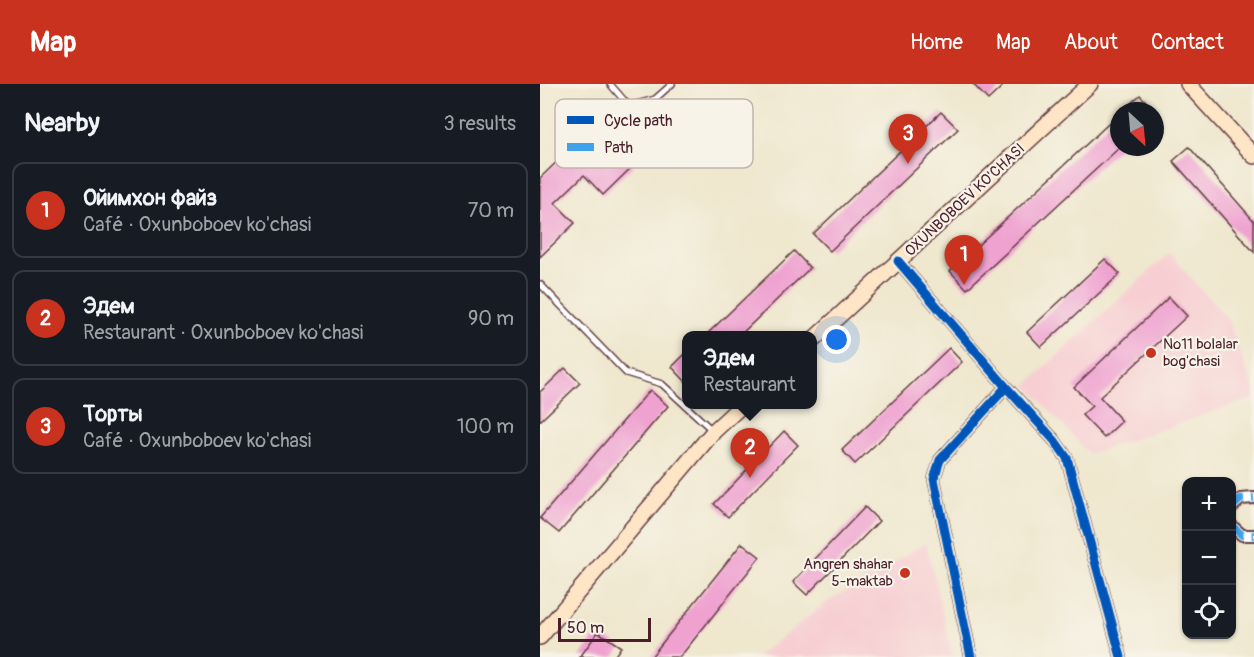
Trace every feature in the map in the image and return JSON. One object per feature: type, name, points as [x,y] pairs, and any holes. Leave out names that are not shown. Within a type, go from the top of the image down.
[{"type":"main road","name":"OXUNBOBOEV KO'CHASI","points":[[817,336],[1090,84]]},
{"type":"main road","points":[[1188,84],[1254,156]]},
{"type":"main road","points":[[540,637],[714,431],[739,409]]},
{"type":"street","points":[[898,261],[1055,441],[1067,458],[1121,657]]},
{"type":"street","points":[[971,657],[934,479],[940,460],[1006,387]]},
{"type":"street","points":[[1236,503],[1241,499],[1254,498]]},
{"type":"street","points":[[1236,530],[1242,535],[1254,535]]},
{"type":"lane","points":[[610,84],[623,99]]},
{"type":"lane","points":[[655,99],[672,84]]},
{"type":"lane","points":[[540,284],[626,373],[662,384],[682,402]]},
{"type":"lane","points":[[690,409],[714,431]]},
{"type":"shaded area","name":"№11 bolalar bog'chasi","points":[[1169,253],[1228,320],[1254,390],[1254,398],[1089,454],[1026,385]]},
{"type":"shaded area","name":"Angren shahar 5-maktab","points":[[926,543],[953,657],[757,657],[827,602]]},
{"type":"building","points":[[973,84],[1005,84],[988,100]]},
{"type":"building","points":[[1140,95],[1147,102],[1132,102]]},
{"type":"building","points":[[941,112],[958,129],[830,251],[813,234]]},
{"type":"building","points":[[1110,122],[1110,156],[967,289],[950,271]]},
{"type":"building","points":[[1189,147],[1254,221],[1254,252],[1173,161]]},
{"type":"building","points":[[555,164],[555,168],[631,168],[603,195],[584,175],[555,203],[575,223],[540,257],[540,178]]},
{"type":"building","points":[[794,251],[810,268],[744,331],[710,331]]},
{"type":"building","points":[[1105,259],[1120,274],[1041,347],[1027,332]]},
{"type":"building","points":[[1169,297],[1187,316],[1100,397],[1122,421],[1104,438],[1082,415],[1092,406],[1074,387]]},
{"type":"building","points":[[949,348],[962,362],[855,464],[842,450]]},
{"type":"building","points":[[682,357],[682,378],[672,367]]},
{"type":"building","points":[[565,368],[580,383],[540,421],[540,392]]},
{"type":"building","points":[[650,390],[668,406],[559,533],[540,518]]},
{"type":"building","points":[[784,431],[798,445],[728,517],[714,504]]},
{"type":"building","points":[[865,507],[879,521],[807,595],[793,582]]},
{"type":"building","points":[[742,543],[760,557],[680,657],[651,657]]},
{"type":"building","points":[[598,632],[621,647],[614,657],[580,657]]},
{"type":"marked path","points":[[1236,503],[1241,499],[1254,498]]},
{"type":"marked path","points":[[1236,530],[1242,535],[1254,535]]},
{"type":"cycle path","points":[[898,261],[1055,441],[1067,458],[1121,657]]},
{"type":"cycle path","points":[[971,657],[934,479],[940,460],[1006,387]]},
{"type":"place","name":"Торты","points":[[908,164]]},
{"type":"place","name":"Ойимхон файз","points":[[964,285]]},
{"type":"place","name":"№11 bolalar bog'chasi","points":[[1151,353]]},
{"type":"place","name":"Эдем","points":[[750,478]]},
{"type":"place","name":"Angren shahar 5-maktab","points":[[905,573]]}]
